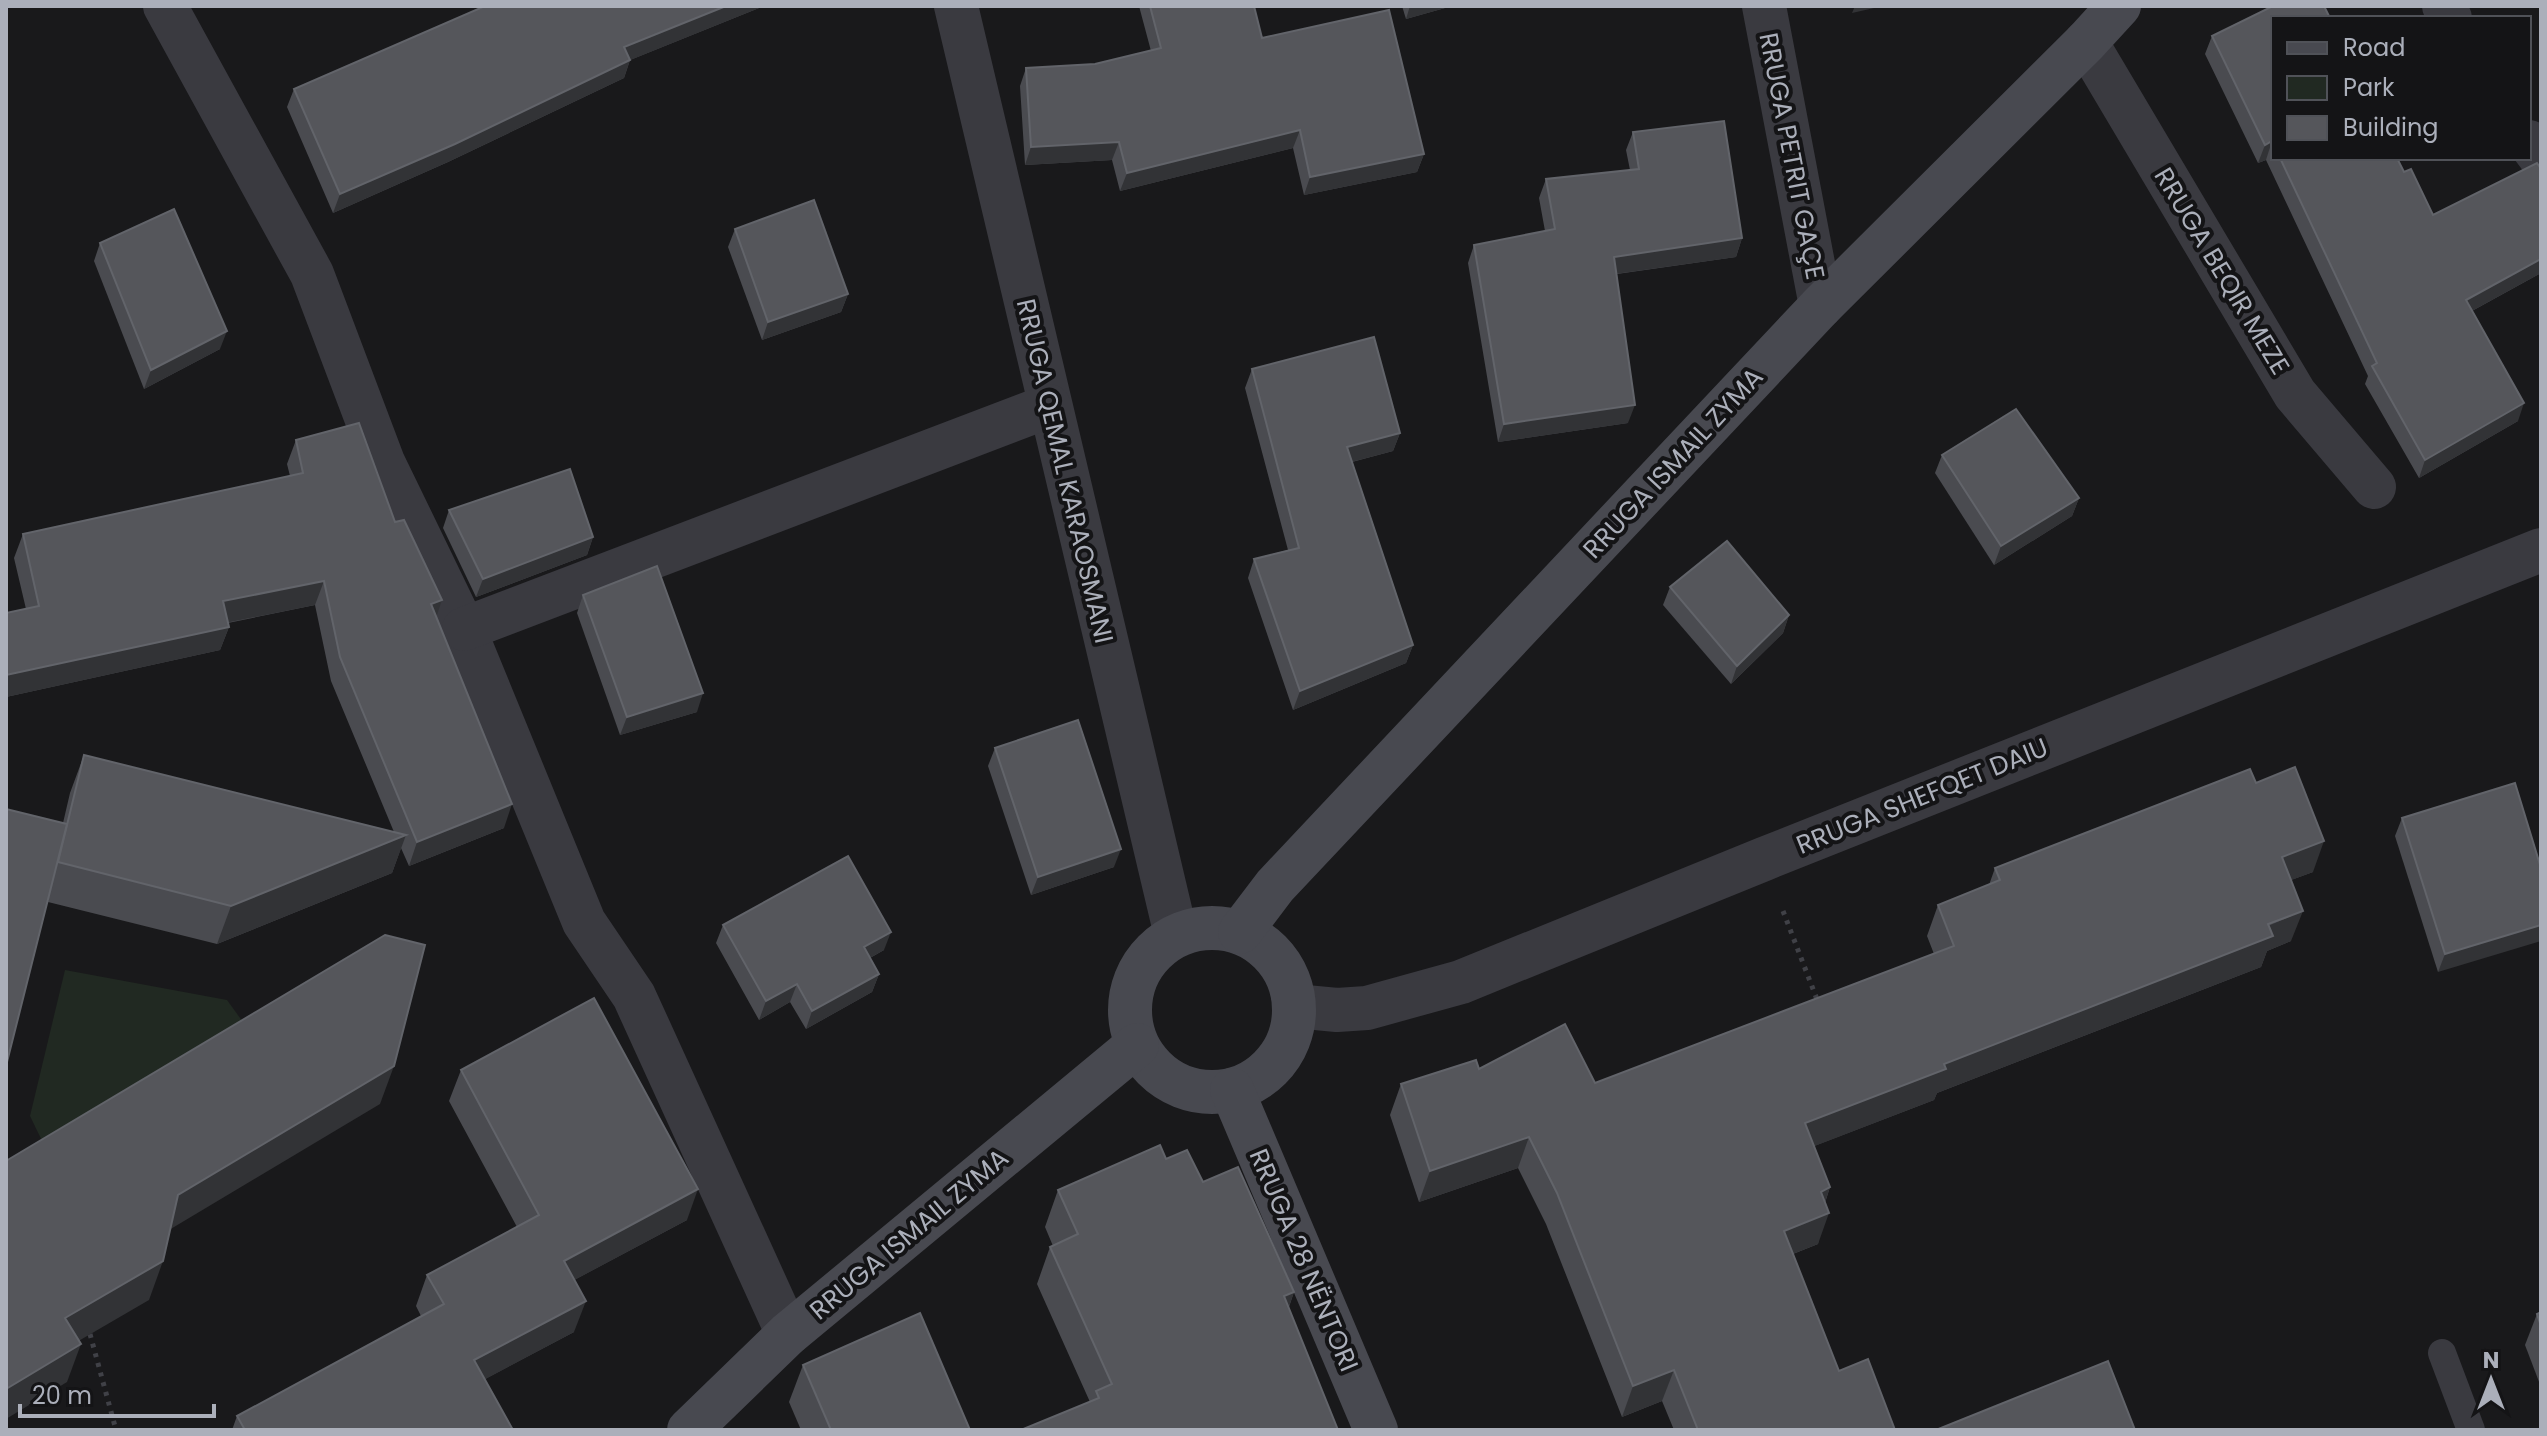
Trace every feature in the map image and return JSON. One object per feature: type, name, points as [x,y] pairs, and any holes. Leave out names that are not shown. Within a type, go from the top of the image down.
[{"type":"main road","name":"RRUGA ISMAIL ZYMA","points":[[1240,932],[1275,886],[1821,306],[2119,6]]},
{"type":"main road","points":[[1207,928],[1240,932],[1261,942],[1279,960],[1290,981],[1295,1006],[1292,1034],[1279,1058],[1258,1079],[1232,1090],[1204,1093],[1177,1085],[1154,1069],[1137,1045],[1129,1021],[1130,995],[1138,970],[1154,950],[1176,935],[1207,928]]},
{"type":"main road","name":"RRUGA ISMAIL ZYMA","points":[[689,1430],[788,1334],[1137,1045]]},
{"type":"main road","name":"RRUGA 28 NËNTORI","points":[[1232,1090],[1376,1430]]},
{"type":"street","points":[[165,6],[312,274],[383,462],[464,629],[584,922],[634,996],[788,1334]]},
{"type":"street","name":"RRUGA QEMAL KARAOSMANI","points":[[956,6],[1176,935]]},
{"type":"street","name":"RRUGA PETRIT GAÇE","points":[[1764,6],[1821,306]]},
{"type":"street","name":"RRUGA BEQIR MEZE","points":[[2086,42],[2295,394],[2374,487]]},
{"type":"street","points":[[464,629],[1049,406]]},
{"type":"street","name":"RRUGA SHEFQET DAIU","points":[[1295,1006],[1337,1010],[1367,1008],[1461,982],[2541,550]]},
{"type":"lane","points":[[2442,1353],[2471,1430]]},
{"type":"path","points":[[1795,942],[1820,1008]]},
{"type":"path","points":[[90,1334],[116,1430]]},
{"type":"green space","points":[[65,970],[227,1000],[248,1029],[47,1151],[30,1116]]},
{"type":"building","points":[[485,6],[726,6],[624,47],[630,60],[455,144],[340,194],[294,89]]},
{"type":"building","points":[[1150,6],[1254,6],[1262,38],[1389,10],[1424,154],[1310,177],[1300,130],[1127,173],[1119,142],[1031,147],[1026,68],[1095,64],[1161,48]]},
{"type":"building","points":[[2273,6],[2324,6],[2329,16],[2271,16],[2271,142],[2265,145],[2212,36]]},
{"type":"building","points":[[1724,121],[1742,238],[1614,257],[1635,405],[1504,424],[1474,245],[1555,229],[1546,179],[1639,169],[1633,132]]},
{"type":"building","points":[[2281,160],[2398,160],[2404,172],[2411,169],[2433,215],[2537,163],[2541,169],[2541,259],[2466,300],[2524,403],[2425,460],[2372,366],[2377,363]]},
{"type":"building","points":[[814,200],[848,294],[768,322],[735,229]]},
{"type":"building","points":[[174,209],[227,331],[151,370],[100,243]]},
{"type":"building","points":[[1374,337],[1400,433],[1347,447],[1413,645],[1300,691],[1254,559],[1299,548],[1252,369]]},
{"type":"building","points":[[2016,409],[2079,498],[2001,546],[1942,455]]},
{"type":"building","points":[[359,423],[395,522],[404,520],[442,600],[431,604],[512,804],[417,842],[340,657],[324,581],[223,601],[229,627],[6,675],[6,613],[39,606],[23,534],[303,473],[296,440]]},
{"type":"building","points":[[570,469],[593,537],[483,579],[449,510]]},
{"type":"building","points":[[1727,541],[1789,615],[1737,666],[1670,587]]},
{"type":"building","points":[[657,566],[703,693],[627,717],[583,595]]},
{"type":"building","points":[[1078,720],[1121,849],[1038,877],[995,748]]},
{"type":"building","points":[[84,755],[406,835],[231,906],[58,862]]},
{"type":"building","points":[[2295,767],[2324,841],[2282,857],[2303,911],[2268,924],[2273,936],[1944,1064],[1946,1069],[1805,1123],[1830,1187],[1821,1192],[1829,1213],[1784,1231],[1839,1371],[1868,1359],[1895,1430],[1698,1430],[1674,1370],[1633,1386],[1557,1193],[1529,1137],[1430,1171],[1401,1084],[1476,1060],[1479,1069],[1565,1024],[1595,1083],[1954,946],[1938,905],[2000,880],[1995,868],[2250,769],[2256,783]]},
{"type":"building","points":[[2515,783],[2541,868],[2541,925],[2445,954],[2402,818]]},
{"type":"building","points":[[6,809],[67,824],[6,1066]]},
{"type":"building","points":[[848,856],[891,932],[864,947],[879,974],[812,1011],[797,984],[766,1001],[723,925]]},
{"type":"building","points":[[385,935],[425,945],[394,1066],[178,1195],[163,1261],[65,1318],[81,1344],[6,1389],[6,1161]]},
{"type":"building","points":[[594,998],[698,1189],[564,1261],[586,1301],[474,1360],[513,1430],[245,1430],[237,1416],[444,1304],[427,1275],[539,1215],[461,1070]]},
{"type":"building","points":[[1160,1145],[1166,1159],[1187,1150],[1203,1182],[1238,1167],[1294,1292],[1284,1296],[1338,1430],[1021,1430],[1099,1398],[1096,1391],[1112,1384],[1050,1247],[1078,1234],[1058,1190]]},
{"type":"building","points":[[920,1313],[970,1430],[831,1430],[803,1365]]},
{"type":"building","points":[[2108,1361],[2135,1430],[1936,1430]]}]
